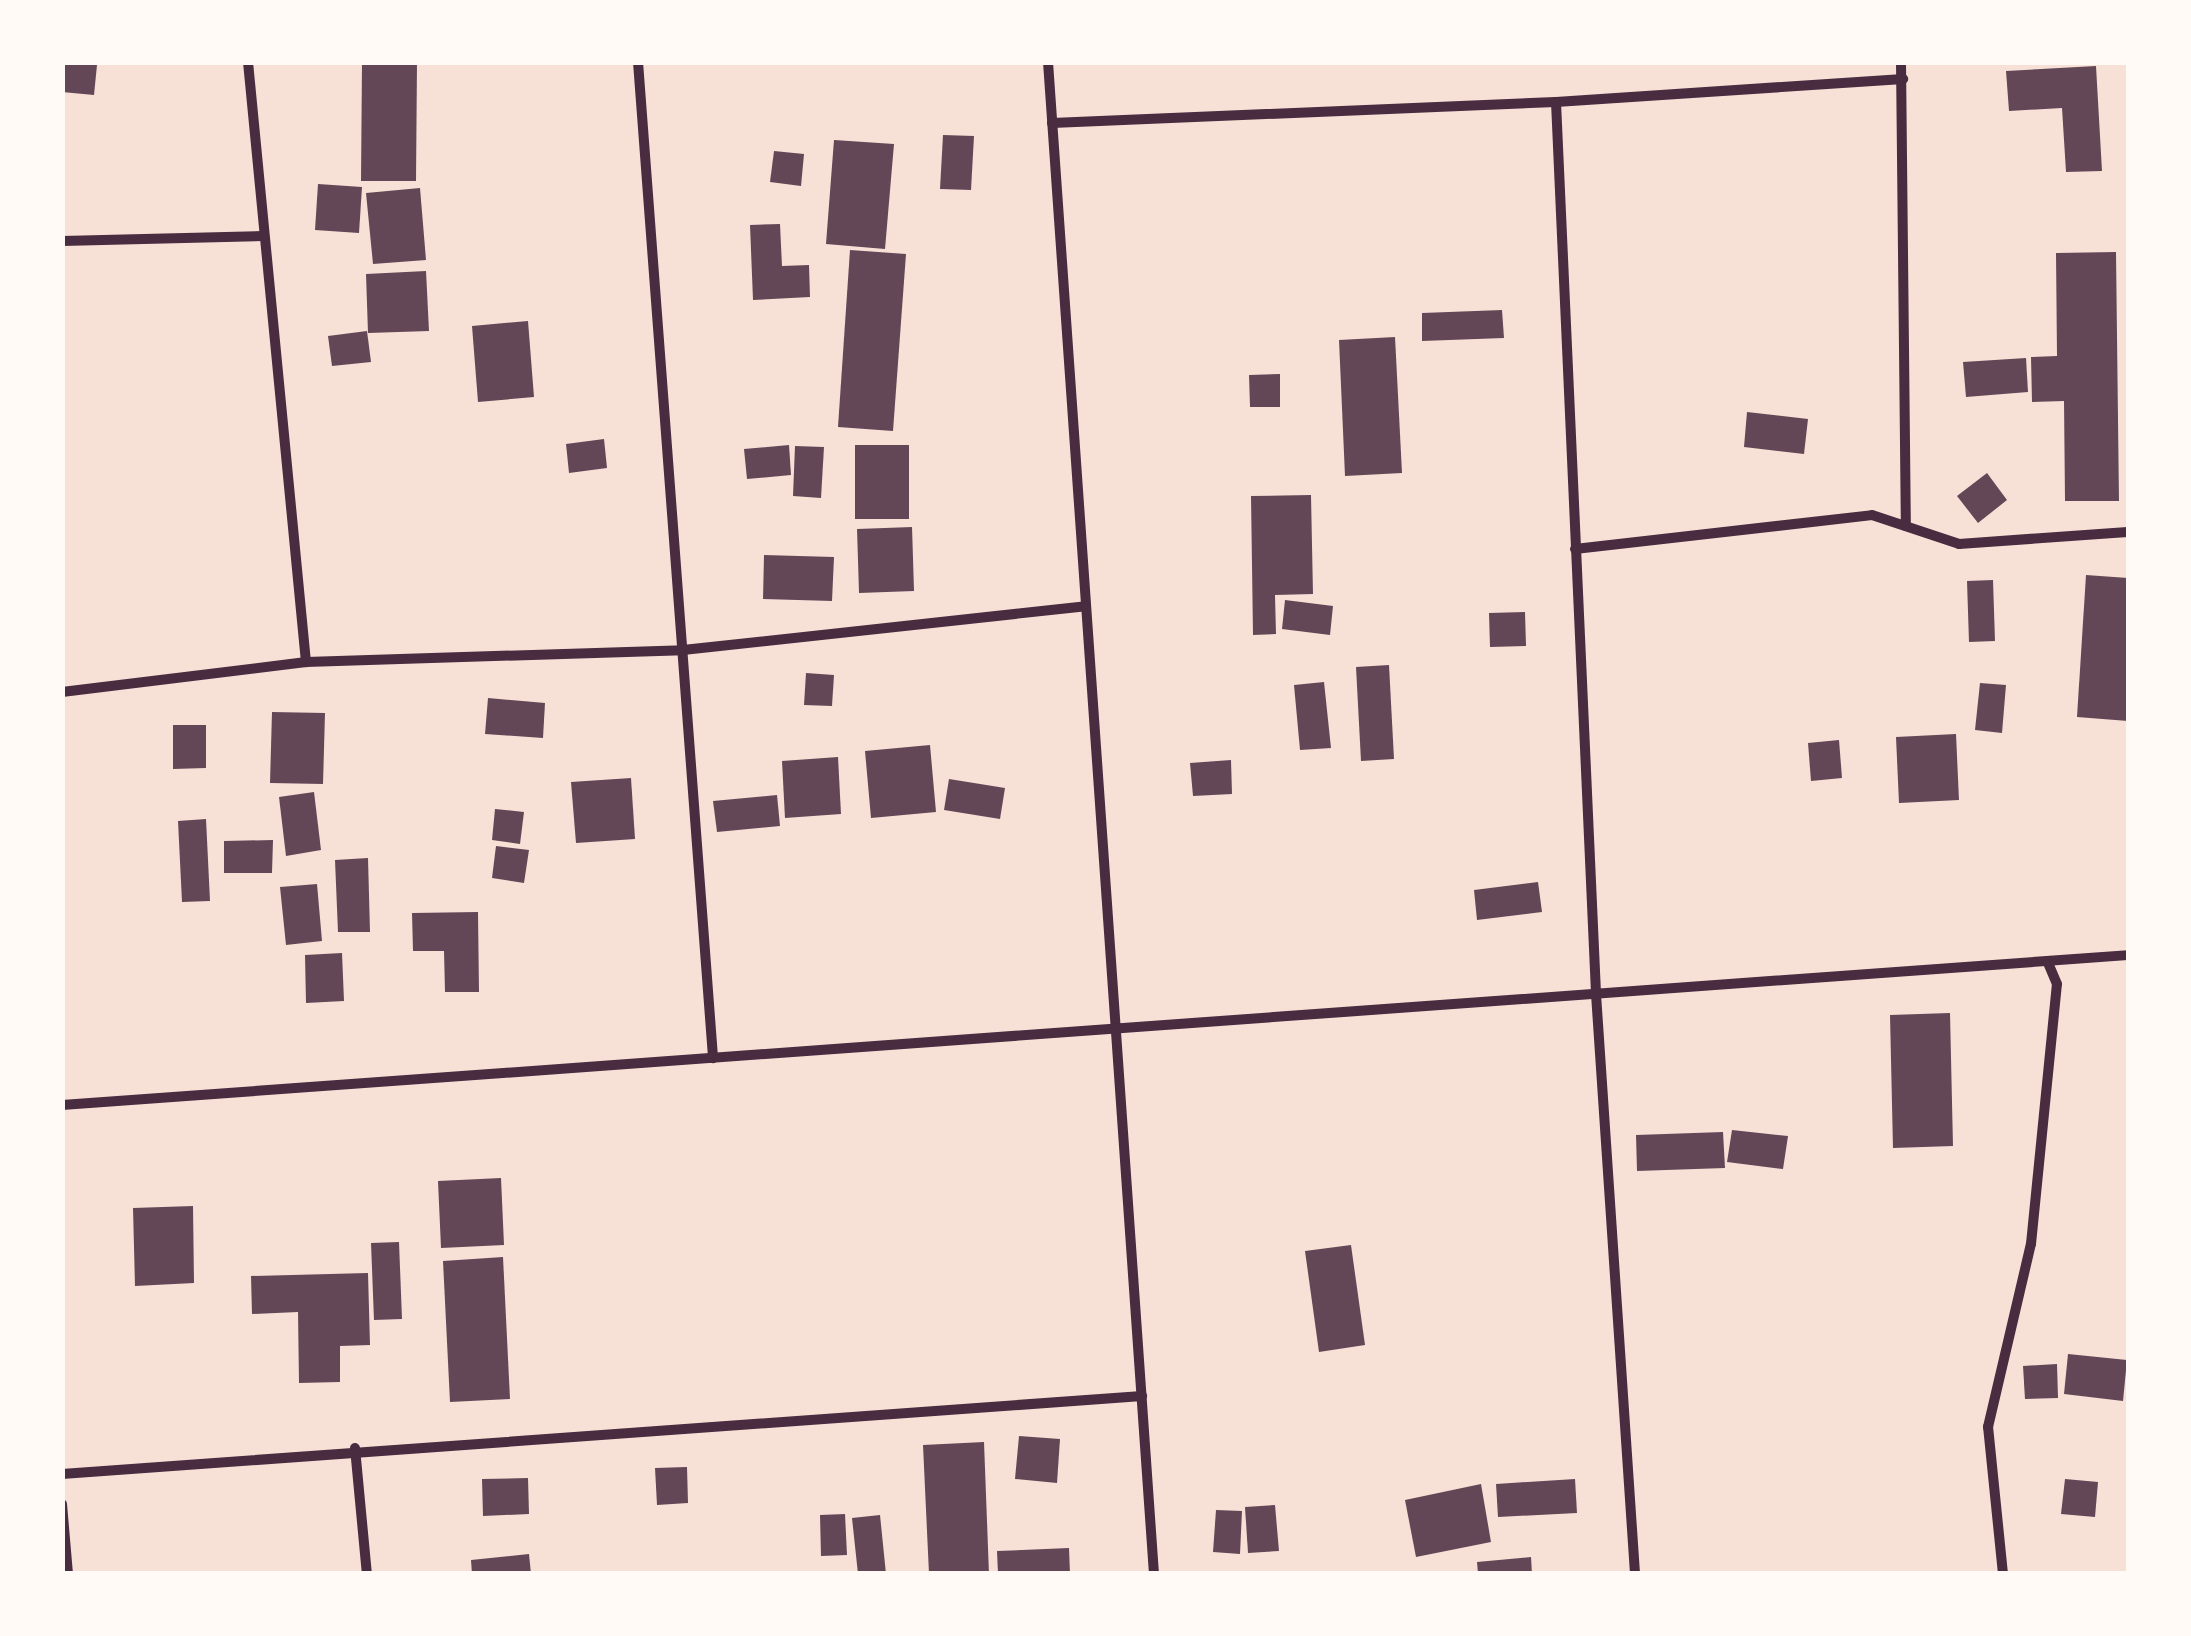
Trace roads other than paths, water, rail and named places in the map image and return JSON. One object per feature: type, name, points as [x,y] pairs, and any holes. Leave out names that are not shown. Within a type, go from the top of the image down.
[{"type":"street","points":[[248,62],[306,662]]},
{"type":"street","points":[[638,62],[713,1058]]},
{"type":"street","points":[[1048,62],[1154,1574]]},
{"type":"street","points":[[1902,62],[1906,526]]},
{"type":"street","points":[[1052,123],[1556,102],[1903,78]]},
{"type":"street","points":[[1556,102],[1596,994],[1635,1574]]},
{"type":"street","points":[[62,241],[264,236]]},
{"type":"street","points":[[1575,548],[1872,516],[1960,544],[2128,532]]},
{"type":"street","points":[[62,692],[306,662],[682,650],[1086,606]]},
{"type":"street","points":[[62,1105],[2128,955]]},
{"type":"street","points":[[2003,1574],[1988,1426],[2031,1244],[2057,984],[2047,961]]},
{"type":"street","points":[[62,1474],[356,1448],[1142,1396]]},
{"type":"street","points":[[356,1448],[368,1574]]},
{"type":"street","points":[[62,1504],[68,1574]]}]
